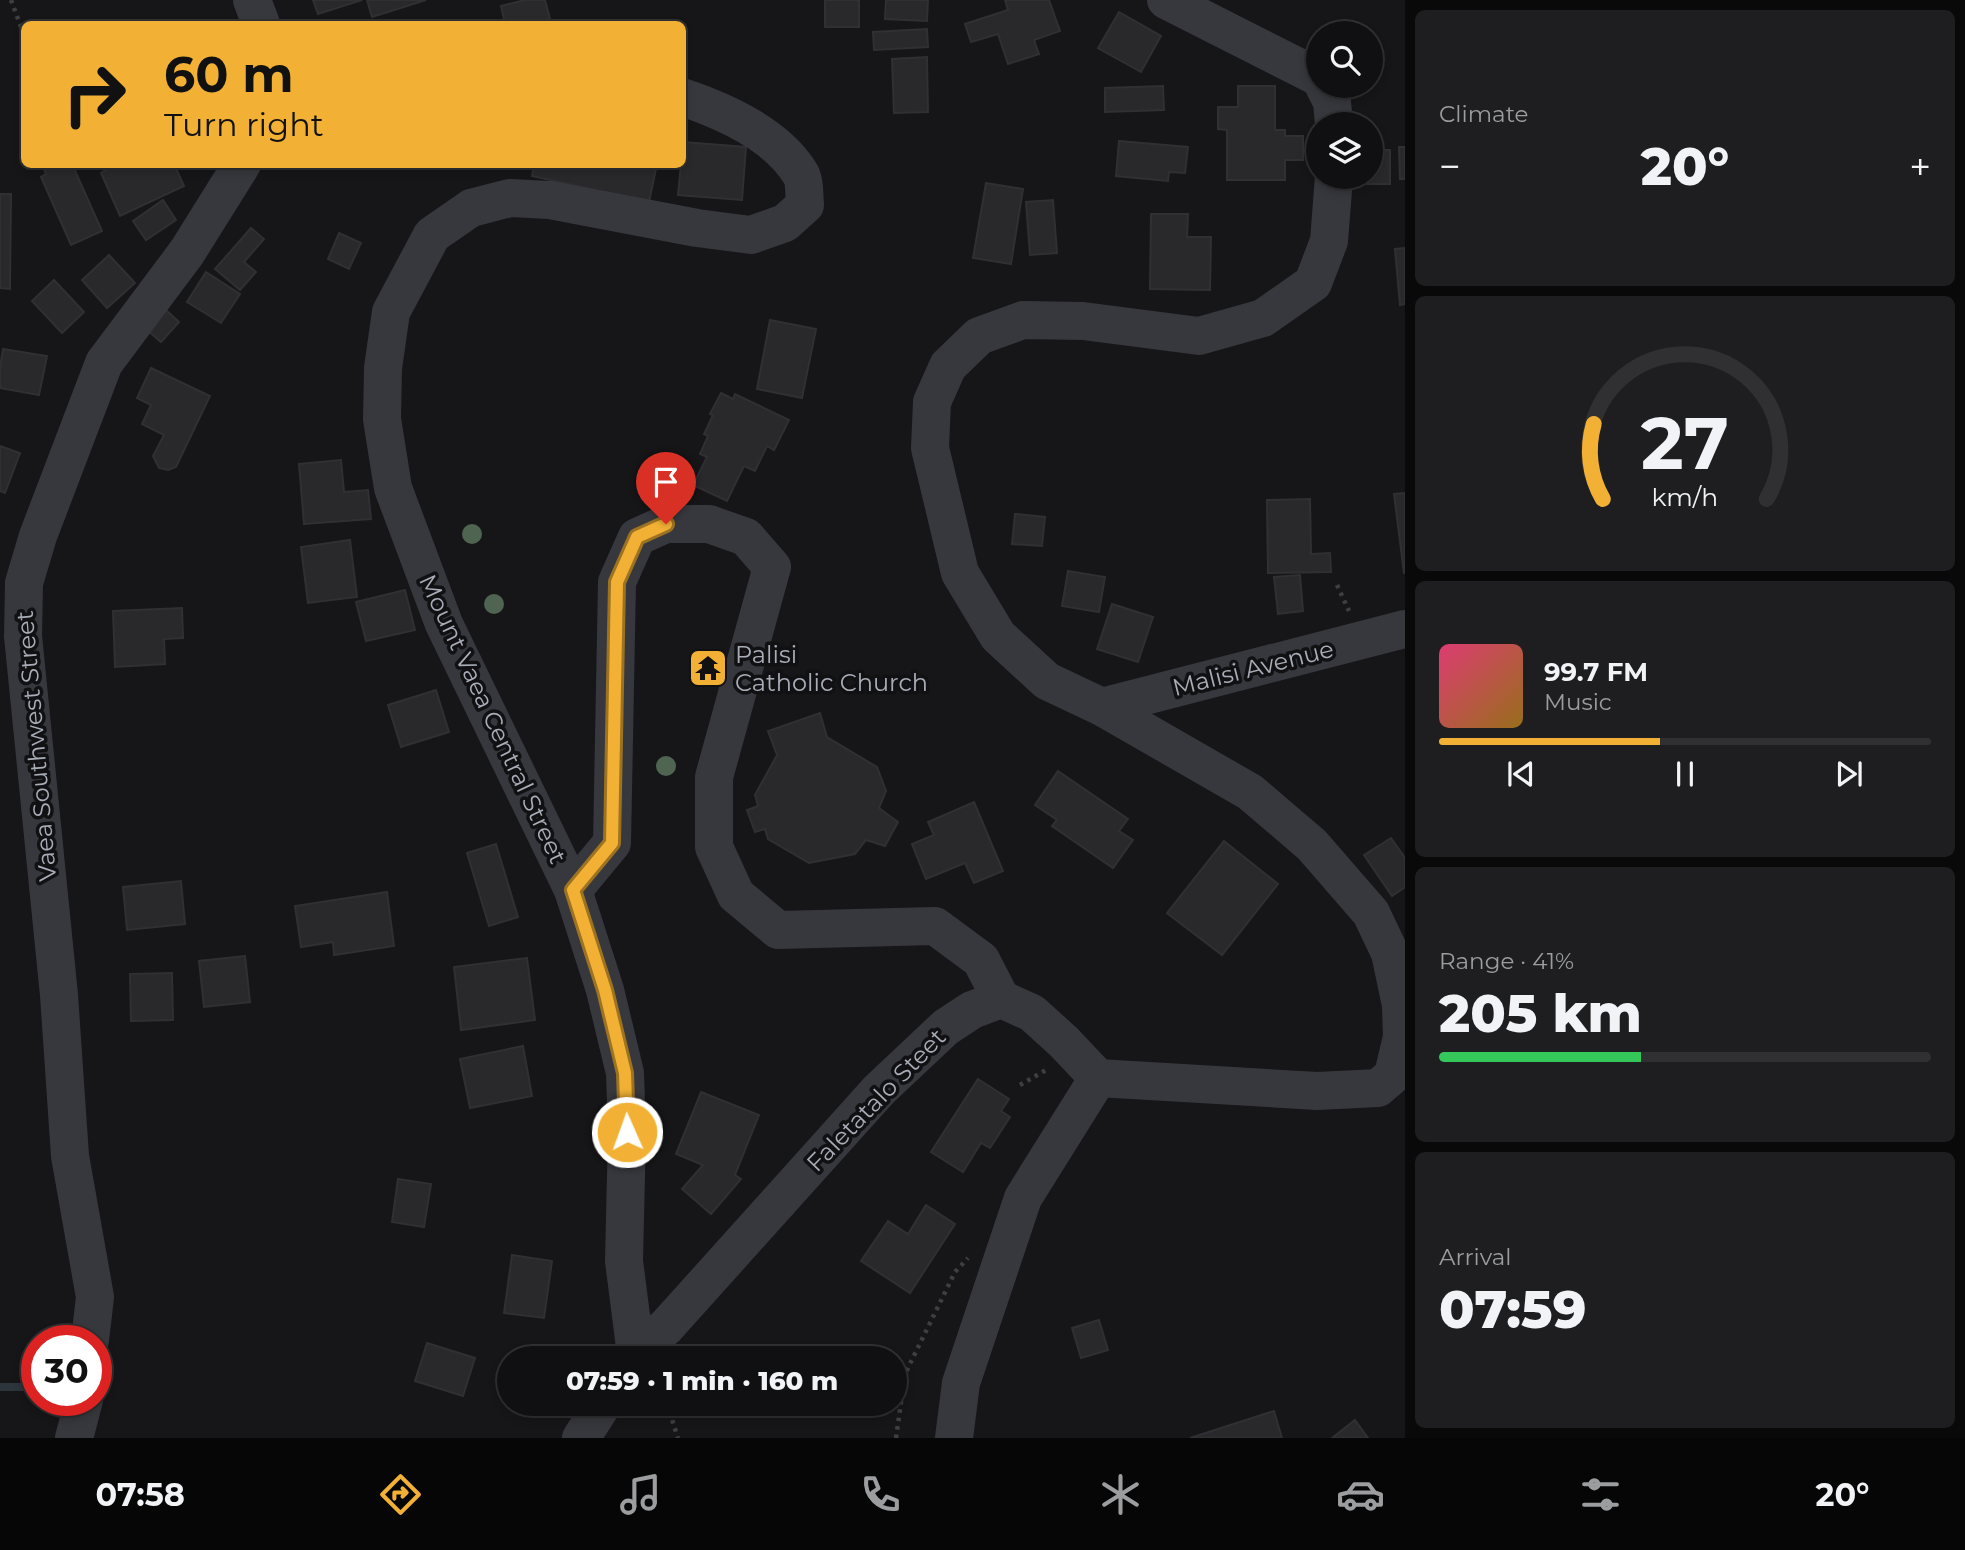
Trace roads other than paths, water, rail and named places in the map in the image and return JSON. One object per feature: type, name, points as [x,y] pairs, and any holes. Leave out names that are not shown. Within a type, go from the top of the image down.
[{"type":"street","points":[[252,0],[260,21]]},
{"type":"street","points":[[1166,0],[1306,71]]},
{"type":"street","name":"Mount Vaea Central Street","points":[[631,1346],[624,1261],[627,1132],[625,1073],[605,990],[573,890],[444,624],[393,488],[382,419],[383,368],[391,312],[432,235],[471,208],[510,198],[550,200],[697,228],[751,235],[785,223],[805,205],[802,174],[767,136],[710,106],[686,98]]},
{"type":"street","name":"Vaea Southwest Street","points":[[92,1325],[95,1297],[71,1156],[59,995],[12,641],[24,583],[38,536],[104,363],[187,252],[240,168]]},
{"type":"street","points":[[573,890],[612,843],[617,582],[637,537],[666,524],[709,524],[746,537],[772,567],[714,777],[714,847],[736,895],[778,930],[935,926],[981,960],[1001,999],[1032,1013],[1098,1078],[1317,1091],[1378,1088],[1393,1074],[1402,1037],[1401,1005],[1390,953],[1371,913],[1312,845],[1250,792],[1102,707],[1048,681],[998,636],[960,573],[930,448],[932,402],[948,366],[979,336],[1023,320],[1083,321],[1199,336],[1263,318],[1313,283],[1329,241],[1333,189]]},
{"type":"street","name":"Malisi Avenue","points":[[1102,707],[1405,629]]},
{"type":"street","name":"Faletatalo Steet","points":[[640,1346],[666,1328],[878,1090],[946,1027],[972,1010],[1001,999]]},
{"type":"street","points":[[954,1438],[961,1383],[1023,1198],[1098,1078]]},
{"type":"street","points":[[74,1438],[79,1416]]},
{"type":"street","points":[[581,1438],[595,1416]]},
{"type":"waterway","points":[[0,1387],[21,1387]]},
{"type":"place","name":"Palisi Catholic Church","points":[[708,668]]}]
